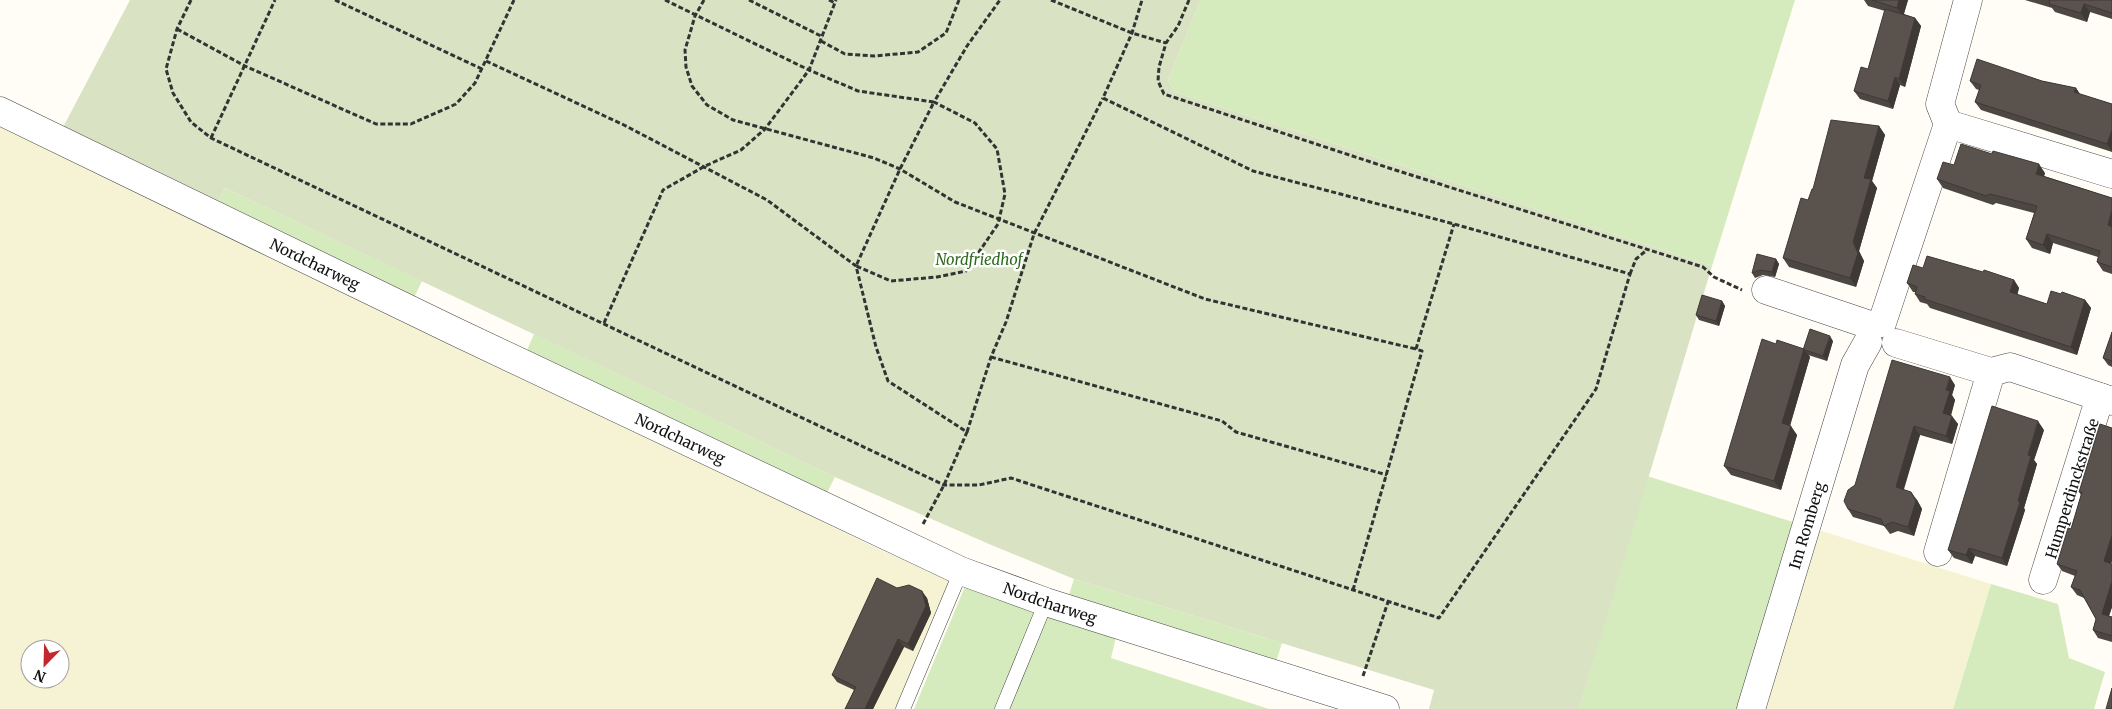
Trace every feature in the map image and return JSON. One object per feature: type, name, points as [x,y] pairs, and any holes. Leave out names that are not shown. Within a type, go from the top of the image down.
[{"type":"street","points":[[1968,0],[1940,104],[1948,124],[2112,174]]},
{"type":"street","name":"Nordcharweg","points":[[0,111],[961,571],[1046,602],[1385,709]]},
{"type":"street","name":"Im Romberg","points":[[1751,709],[1855,365],[1880,333],[1948,124]]},
{"type":"street","name":"Humperdinckstraße","points":[[1766,290],[1880,333],[1992,372],[2010,367],[2106,399],[2043,580]]},
{"type":"street","points":[[1938,552],[1992,372]]},
{"type":"lane","points":[[903,709],[961,571]]},
{"type":"lane","points":[[1002,709],[1046,602]]},
{"type":"path","points":[[191,0],[178,30],[166,68],[173,93],[191,122],[210,138],[944,485],[979,485],[1011,478],[1439,618],[1596,389],[1630,274],[1636,259],[1648,249]]},
{"type":"path","points":[[210,138],[275,0]]},
{"type":"path","points":[[335,0],[482,69]]},
{"type":"path","points":[[178,30],[245,66],[376,124],[411,124],[456,104],[475,84],[514,0]]},
{"type":"path","points":[[486,61],[624,125],[767,200],[856,266],[891,281],[937,277],[966,271],[998,224],[1005,194],[997,149],[975,123],[934,102],[858,91],[809,70],[665,0]]},
{"type":"path","points":[[704,0],[695,16],[685,50],[686,67],[692,86],[707,105],[733,120],[874,158],[900,169],[955,202],[1205,299],[1422,351],[1353,590]]},
{"type":"path","points":[[748,0],[823,36]]},
{"type":"path","points":[[604,323],[663,190],[705,166],[741,150],[765,129],[809,70],[836,2],[829,0]]},
{"type":"path","points":[[822,41],[845,54],[875,56],[918,52],[946,33],[959,0]]},
{"type":"path","points":[[967,432],[888,381],[876,347],[856,266],[900,169],[934,102],[967,46],[1000,0]]},
{"type":"path","points":[[1051,0],[1132,32],[1166,43]]},
{"type":"path","points":[[911,547],[944,485],[967,432],[1006,322],[1034,234],[1103,98],[1132,32],[1142,0]]},
{"type":"path","points":[[1189,0],[1178,26],[1166,43],[1159,67],[1158,81],[1164,94],[1392,169],[1703,267],[1714,277],[1742,290],[1766,290]]},
{"type":"path","points":[[1103,98],[1254,171],[1454,224],[1630,274]]},
{"type":"path","points":[[1416,349],[1454,224]]},
{"type":"path","points":[[992,357],[1222,421],[1236,432],[1387,475]]},
{"type":"path","points":[[1354,700],[1388,602]]},
{"type":"shaded area","points":[[0,124],[883,551],[950,580],[896,709],[0,709]]},
{"type":"shaded area","points":[[1812,528],[1991,584],[1953,709],[1758,709]]},
{"type":"green space","name":"Nordfriedhof","points":[[130,0],[1201,0],[1168,80],[1175,92],[1712,266],[1579,709],[1429,709],[1434,690],[1074,579],[835,477],[225,188],[215,208],[61,131]]},
{"type":"green space","points":[[1201,0],[1795,0],[1712,266],[1175,92],[1168,80]]},
{"type":"green space","points":[[225,188],[422,281],[412,302],[215,208]]},
{"type":"green space","points":[[534,334],[835,477],[825,497],[525,355]]},
{"type":"green space","points":[[1647,476],[1793,522],[1737,709],[1579,709]]},
{"type":"green space","points":[[1074,579],[1282,643],[1275,665],[1067,601]]},
{"type":"green space","points":[[966,584],[1116,637],[1111,658],[1269,709],[914,709]]},
{"type":"green space","points":[[1991,584],[2058,604],[2069,658],[2105,672],[2094,709],[1953,709]]},
{"type":"building","points":[[1872,0],[1899,0],[1897,8]]},
{"type":"building","points":[[2048,0],[2112,0],[2112,13],[2084,4],[2081,13],[2049,4],[2050,1]]},
{"type":"building","points":[[1885,9],[1915,18],[1899,79],[1895,77],[1888,101],[1854,91],[1861,67],[1868,69]]},
{"type":"building","points":[[1977,59],[2042,81],[2076,88],[2074,92],[2112,104],[2112,130],[2107,144],[1975,102],[1981,85],[1970,81]]},
{"type":"building","points":[[1831,120],[1879,126],[1864,178],[1871,179],[1853,242],[1858,253],[1850,278],[1783,258],[1801,198],[1808,200],[1813,189]]},
{"type":"building","points":[[1961,144],[1992,154],[1993,151],[2039,164],[2036,174],[2112,198],[2112,210],[2108,225],[2112,227],[2112,267],[2097,262],[2100,251],[2047,234],[2043,245],[2026,239],[2037,206],[1990,194],[1986,196],[1937,179],[1943,162],[1954,165]]},
{"type":"building","points":[[1757,254],[1776,259],[1772,272],[1760,270],[1752,273]]},
{"type":"building","points":[[1927,256],[1983,272],[1984,270],[2014,280],[2010,292],[2047,304],[2051,291],[2061,294],[2062,292],[2085,300],[2071,347],[1924,299],[1925,297],[1915,294],[1917,287],[1907,283],[1913,265],[1923,268]]},
{"type":"building","points":[[1702,295],[1722,301],[1716,321],[1696,315]]},
{"type":"building","points":[[1810,329],[1830,336],[1823,356],[1803,350]]},
{"type":"building","points":[[2112,332],[2112,361],[2103,358]]},
{"type":"building","points":[[1762,339],[1776,344],[1777,340],[1804,349],[1782,423],[1791,426],[1774,481],[1724,466]]},
{"type":"building","points":[[1892,360],[1950,377],[1946,390],[1950,391],[1943,413],[1952,416],[1946,436],[1914,426],[1896,487],[1911,492],[1916,501],[1908,527],[1892,522],[1884,526],[1881,519],[1848,509],[1844,501],[1848,490],[1855,485]]},
{"type":"building","points":[[1992,406],[2038,421],[2028,455],[2031,456],[2018,501],[2020,502],[2002,558],[1969,548],[1966,555],[1948,550]]},
{"type":"building","points":[[2100,424],[2112,428],[2112,535],[2104,561],[2112,564],[2112,581],[2102,614],[2112,617],[2112,636],[2093,630],[2096,619],[2080,590],[2071,587],[2077,571],[2057,564],[2068,528],[2071,529],[2082,492],[2079,492]]},
{"type":"building","points":[[877,578],[897,588],[909,585],[922,591],[926,606],[908,644],[898,639],[865,709],[845,709],[856,687],[832,675]]},
{"type":"building","points":[[2112,688],[2112,709],[2106,709]]}]
